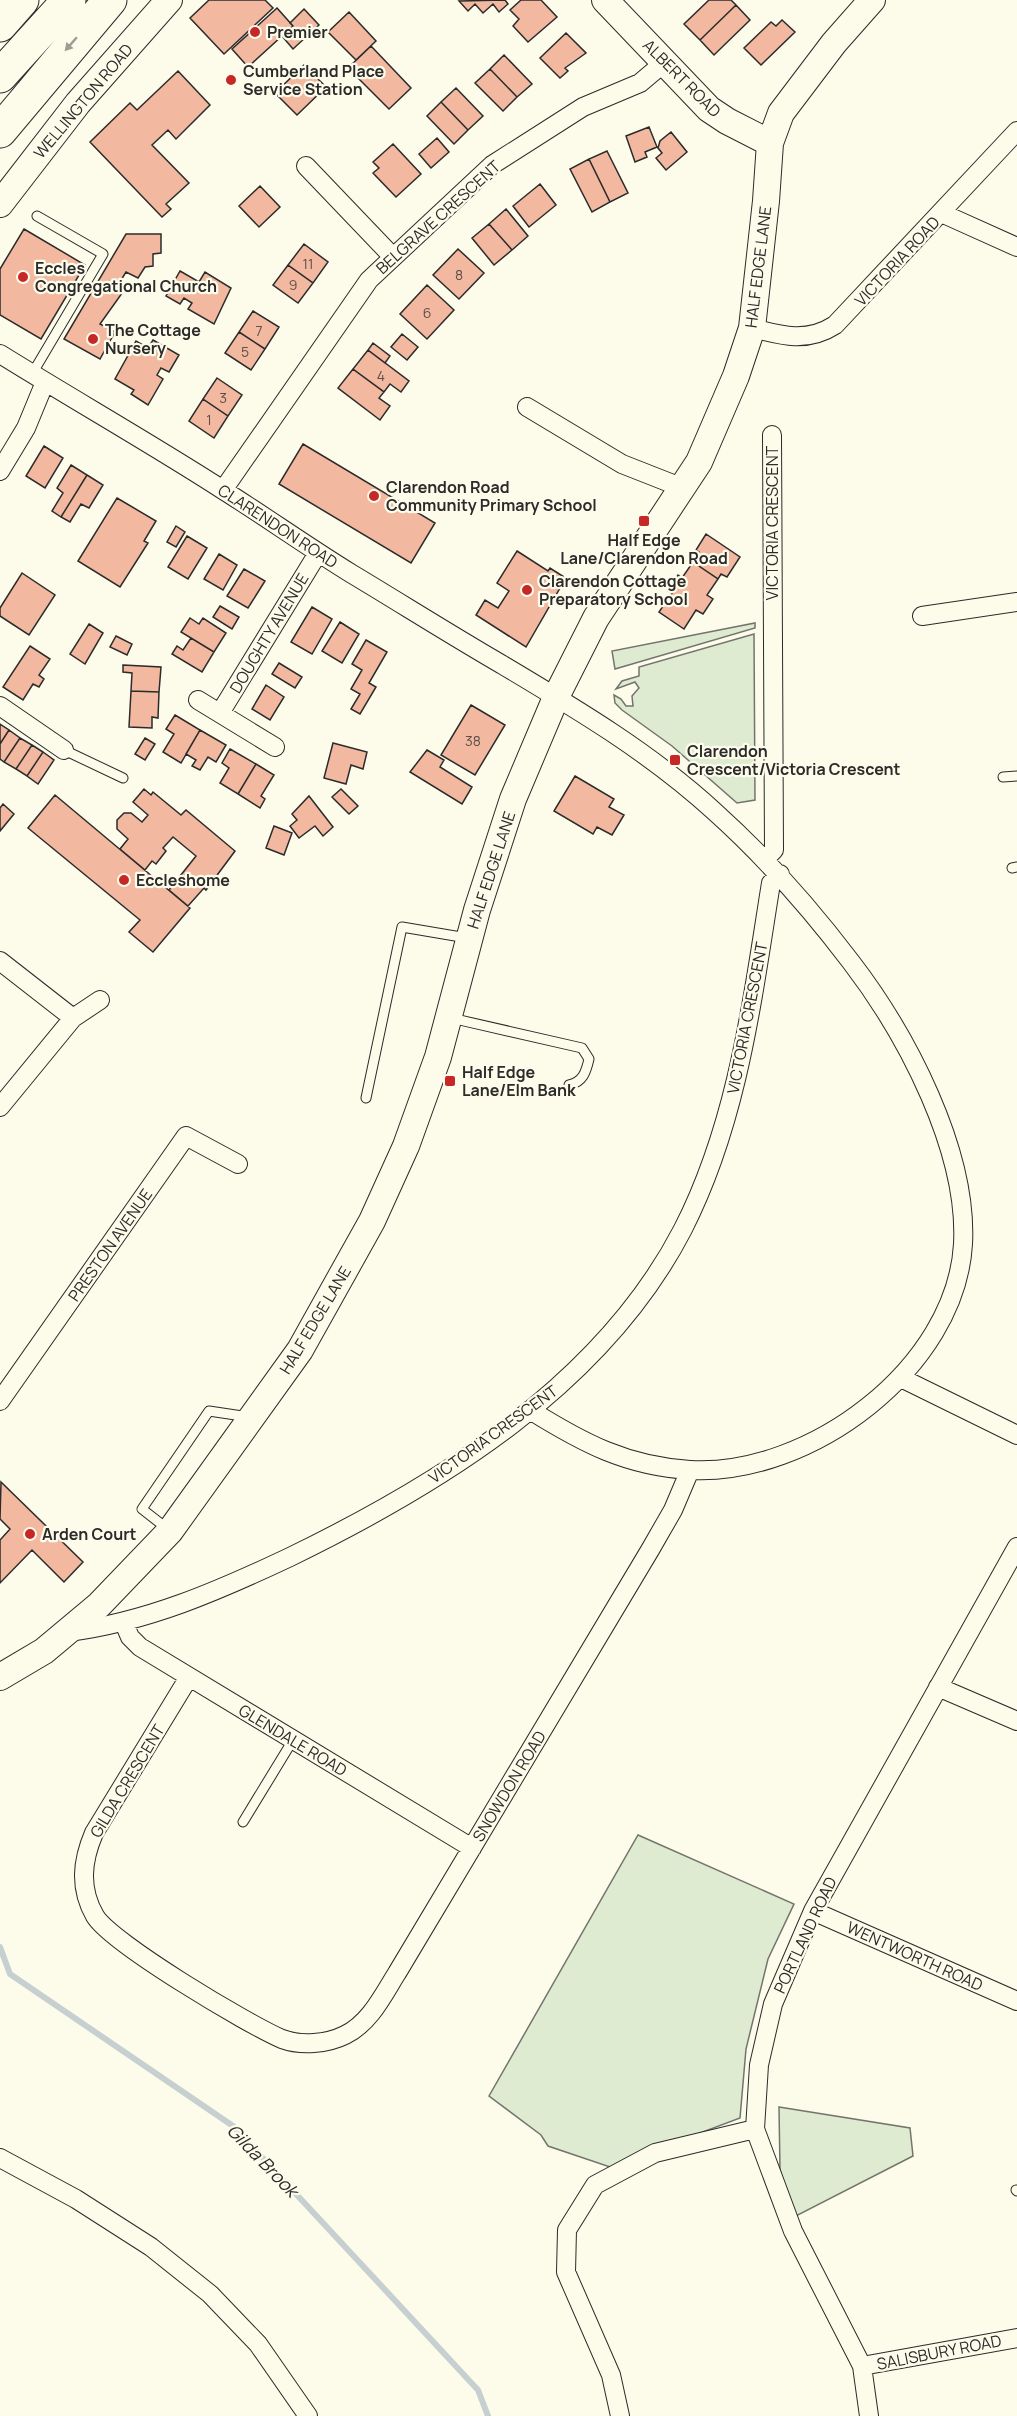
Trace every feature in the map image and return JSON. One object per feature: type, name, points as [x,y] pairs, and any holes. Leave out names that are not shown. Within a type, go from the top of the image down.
[{"type":"highway","points":[[0,25],[22,0]]},
{"type":"highway","points":[[0,76],[69,0]]},
{"type":"highway","points":[[0,130],[110,0]]},
{"type":"main road","name":"WELLINGTON ROAD","points":[[0,204],[78,103],[169,0]]},
{"type":"main road","name":"ALBERT ROAD","points":[[605,0],[709,108],[727,121],[770,143]]},
{"type":"main road","name":"HALF EDGE LANE","points":[[0,1677],[31,1660],[68,1632],[130,1576],[170,1531],[300,1350],[372,1221],[406,1146],[438,1057],[469,938],[513,799],[557,695],[596,618],[683,488],[699,462],[721,416],[752,328],[770,143],[780,113],[872,0]]},
{"type":"street","name":"BELGRAVE CRESCENT","points":[[223,490],[369,280],[392,256],[492,165],[583,107],[640,83],[665,63]]},
{"type":"street","name":"VICTORIA ROAD","points":[[752,328],[798,338],[824,333],[848,314],[1017,131]]},
{"type":"street","points":[[306,166],[392,256]]},
{"type":"street","points":[[943,212],[1017,247]]},
{"type":"street","name":"CLARENDON ROAD","points":[[0,354],[223,490],[318,553],[557,695],[662,769],[712,809],[780,874],[853,964],[896,1029],[934,1110],[953,1163],[963,1223],[963,1250],[957,1277],[936,1328],[901,1378],[859,1415],[820,1439],[743,1465],[690,1470],[619,1458],[594,1448],[530,1410]]},
{"type":"street","points":[[0,471],[26,428],[38,378]]},
{"type":"street","points":[[527,407],[622,464],[683,488]]},
{"type":"street","name":"VICTORIA CRESCENT","points":[[765,859],[774,850],[772,435]]},
{"type":"street","name":"DOUGHTY AVENUE","points":[[220,713],[318,553]]},
{"type":"street","points":[[922,616],[1017,602]]},
{"type":"street","points":[[198,700],[275,747]]},
{"type":"street","points":[[0,706],[64,750]]},
{"type":"street","name":"VICTORIA CRESCENT","points":[[68,1632],[124,1623],[171,1608],[241,1580],[336,1534],[437,1476],[530,1410],[592,1353],[635,1304],[657,1273],[694,1204],[731,1104],[750,1015],[771,883],[780,874]]},
{"type":"street","points":[[0,961],[73,1018]]},
{"type":"street","points":[[0,1107],[73,1018],[100,1000]]},
{"type":"street","name":"PRESTON AVENUE","points":[[0,1401],[186,1136],[238,1164]]},
{"type":"street","points":[[901,1378],[1017,1435]]},
{"type":"street","name":"SNOWDON ROAD","points":[[282,2038],[300,2043],[328,2041],[344,2036],[367,2018],[397,1973],[656,1540],[690,1470]]},
{"type":"street","name":"PORTLAND ROAD","points":[[869,2416],[862,2366],[794,2231],[754,2129],[759,2065],[773,2004],[813,1911],[1017,1547]]},
{"type":"street","name":"GLENDALE ROAD","points":[[124,1623],[130,1637],[140,1647],[472,1848]]},
{"type":"street","name":"GILDA CRESCENT","points":[[189,1677],[94,1833],[83,1864],[86,1894],[95,1916],[116,1939],[190,1986],[282,2038]]},
{"type":"street","points":[[938,1687],[1017,1722]]},
{"type":"street","name":"WENTWORTH ROAD","points":[[813,1911],[1017,2001]]},
{"type":"street","points":[[621,2416],[611,2375],[566,2272],[567,2230],[595,2185],[655,2153],[754,2129]]},
{"type":"street","points":[[0,2158],[76,2199],[151,2247],[210,2294],[258,2344],[308,2416]]},
{"type":"street","name":"SALISBURY ROAD","points":[[862,2366],[1017,2338]]},
{"type":"lane","points":[[38,216],[103,254],[38,378]]},
{"type":"lane","points":[[64,750],[123,778]]},
{"type":"lane","points":[[1003,777],[1017,776]]},
{"type":"lane","points":[[366,1098],[402,927],[469,938]]},
{"type":"lane","points":[[449,1017],[582,1048],[589,1059],[586,1072],[581,1080],[569,1085]]},
{"type":"lane","points":[[170,1531],[142,1509],[209,1411],[251,1417]]},
{"type":"lane","points":[[243,1822],[294,1740]]},
{"type":"green space","points":[[755,623],[755,628],[615,669],[612,651]]},
{"type":"green space","points":[[754,634],[755,800],[737,803],[672,746],[622,710],[615,703],[614,695],[626,706],[633,706],[632,696],[639,688],[635,682],[616,689],[622,681],[639,676],[639,667]]},
{"type":"green space","points":[[638,1835],[794,1904],[768,1959],[746,2049],[740,2118],[610,2167],[548,2146],[541,2135],[489,2096]]},
{"type":"green space","points":[[779,2107],[910,2128],[913,2156],[794,2217],[780,2170]]},
{"type":"building","points":[[209,0],[265,0],[273,8],[224,54],[190,18]]},
{"type":"building","points":[[505,0],[508,4],[499,12],[493,4],[483,13],[475,4],[468,11],[459,1]]},
{"type":"building","points":[[521,0],[541,0],[557,17],[528,42],[513,26],[519,19],[510,10]]},
{"type":"building","points":[[709,0],[731,0],[736,5],[700,40],[684,24]]},
{"type":"building","points":[[736,5],[750,20],[714,55],[700,40]]},
{"type":"building","points":[[277,8],[293,26],[248,67],[232,49]]},
{"type":"building","points":[[304,9],[319,25],[293,49],[282,36],[293,26],[290,23]]},
{"type":"building","points":[[349,12],[376,41],[356,60],[328,32]]},
{"type":"building","points":[[782,20],[795,32],[761,65],[744,48],[771,22],[776,26]]},
{"type":"building","points":[[566,33],[586,53],[565,68],[568,71],[560,78],[540,58]]},
{"type":"building","points":[[371,46],[411,88],[389,109],[348,68]]},
{"type":"building","points":[[504,55],[532,84],[517,97],[490,69]]},
{"type":"building","points":[[304,65],[326,87],[297,115],[275,93]]},
{"type":"building","points":[[490,69],[517,97],[503,111],[475,83]]},
{"type":"building","points":[[178,71],[210,105],[176,139],[168,130],[152,145],[189,183],[166,204],[171,209],[162,217],[90,142],[130,103],[137,110]]},
{"type":"building","points":[[456,88],[483,116],[468,130],[441,102]]},
{"type":"building","points":[[441,102],[468,130],[454,144],[427,116]]},
{"type":"building","points":[[649,127],[657,147],[645,152],[647,157],[635,162],[626,136]]},
{"type":"building","points":[[671,132],[687,152],[666,170],[656,158],[662,153],[658,148],[660,141]]},
{"type":"building","points":[[437,138],[449,152],[431,168],[419,154]]},
{"type":"building","points":[[393,144],[421,174],[396,197],[373,173],[379,168],[373,162]]},
{"type":"building","points":[[607,151],[628,193],[610,202],[589,159]]},
{"type":"building","points":[[589,159],[610,202],[592,212],[570,169]]},
{"type":"building","points":[[540,184],[556,205],[529,227],[513,206]]},
{"type":"building","points":[[260,186],[280,207],[259,227],[239,206]]},
{"type":"building","points":[[506,209],[528,236],[512,250],[489,224]]},
{"type":"building","points":[[489,224],[512,250],[494,265],[472,238]]},
{"type":"building","points":[[24,229],[85,265],[41,339],[0,315],[0,269]]},
{"type":"building","points":[[126,234],[161,234],[161,253],[153,254],[153,266],[145,267],[138,278],[126,272],[118,285],[125,289],[100,324],[115,332],[100,359],[64,339]]},
{"type":"building","points":[[304,244],[328,262],[313,283],[288,265]]},
{"type":"building","points":[[458,249],[484,273],[459,299],[433,275]]},
{"type":"building","points":[[288,265],[313,283],[298,303],[273,285]]},
{"type":"building","points":[[180,271],[199,282],[205,272],[231,288],[214,324],[188,309],[192,303],[184,298],[180,304],[166,296]]},
{"type":"building","points":[[427,285],[454,310],[427,339],[400,314]]},
{"type":"building","points":[[253,311],[279,327],[265,349],[239,332]]},
{"type":"building","points":[[239,332],[265,349],[251,370],[225,353]]},
{"type":"building","points":[[402,334],[418,347],[407,360],[391,347]]},
{"type":"building","points":[[153,340],[179,355],[169,372],[161,368],[157,375],[163,379],[148,405],[131,394],[134,390],[115,379],[136,341],[148,348]]},
{"type":"building","points":[[373,343],[390,356],[385,363],[368,350]]},
{"type":"building","points":[[368,350],[409,381],[401,392],[390,384],[384,392],[353,369]]},
{"type":"building","points":[[353,369],[384,392],[379,398],[390,406],[380,420],[338,388]]},
{"type":"building","points":[[217,378],[242,395],[228,416],[203,399]]},
{"type":"building","points":[[203,399],[228,416],[214,438],[189,421]]},
{"type":"building","points":[[303,444],[435,523],[411,563],[279,484]]},
{"type":"building","points":[[44,446],[63,458],[45,488],[26,476]]},
{"type":"building","points":[[71,465],[87,475],[61,517],[52,511],[63,493],[57,488]]},
{"type":"building","points":[[87,475],[103,485],[89,508],[81,504],[70,522],[61,517]]},
{"type":"building","points":[[117,498],[156,521],[144,541],[148,543],[120,587],[78,561]]},
{"type":"building","points":[[176,526],[185,532],[176,547],[167,542]]},
{"type":"building","points":[[706,534],[740,557],[727,577],[721,574],[718,579],[693,562],[699,552],[696,550]]},
{"type":"building","points":[[187,536],[207,548],[188,579],[168,567]]},
{"type":"building","points":[[517,551],[548,571],[550,568],[564,577],[562,579],[564,581],[526,647],[476,615],[485,600],[498,608],[509,591],[497,583]]},
{"type":"building","points":[[219,554],[237,565],[223,590],[204,579]]},
{"type":"building","points":[[693,562],[718,579],[707,595],[713,599],[703,614],[696,610],[684,629],[659,612],[672,593],[668,591],[678,575],[682,578]]},
{"type":"building","points":[[244,569],[265,581],[248,608],[227,596]]},
{"type":"building","points":[[22,573],[55,595],[29,635],[0,616],[0,608]]},
{"type":"building","points":[[220,606],[239,617],[232,629],[213,617]]},
{"type":"building","points":[[312,607],[332,619],[312,654],[291,642]]},
{"type":"building","points":[[190,618],[199,624],[203,618],[226,633],[214,652],[181,632]]},
{"type":"building","points":[[340,622],[359,634],[342,663],[322,651]]},
{"type":"building","points":[[89,624],[103,633],[85,664],[70,654]]},
{"type":"building","points":[[116,636],[132,644],[127,655],[110,647]]},
{"type":"building","points":[[191,638],[214,652],[202,672],[172,654],[177,646],[183,650]]},
{"type":"building","points":[[366,640],[387,652],[369,683],[376,687],[360,714],[351,709],[360,694],[351,689],[362,670],[352,664]]},
{"type":"building","points":[[30,646],[50,659],[39,675],[44,679],[39,687],[33,684],[23,700],[3,687]]},
{"type":"building","points":[[279,663],[302,677],[295,688],[272,674]]},
{"type":"building","points":[[123,665],[161,667],[159,692],[131,691],[132,673],[123,672]]},
{"type":"building","points":[[266,685],[284,697],[270,720],[252,709]]},
{"type":"building","points":[[131,691],[159,692],[158,718],[152,717],[152,728],[129,727]]},
{"type":"building","points":[[471,705],[505,725],[475,775],[441,755]]},
{"type":"building","points":[[175,715],[200,730],[181,763],[163,752],[174,734],[166,729]]},
{"type":"building","points":[[0,724],[9,730],[0,744]]},
{"type":"building","points":[[9,730],[20,738],[4,762],[0,759],[0,744]]},
{"type":"building","points":[[200,730],[226,745],[216,762],[208,757],[200,770],[192,766],[196,760],[186,754]]},
{"type":"building","points":[[20,738],[32,745],[16,769],[4,762]]},
{"type":"building","points":[[145,738],[155,744],[145,760],[135,754]]},
{"type":"building","points":[[333,743],[367,752],[363,769],[351,765],[346,784],[324,778]]},
{"type":"building","points":[[32,745],[43,752],[27,776],[16,769]]},
{"type":"building","points":[[230,749],[256,764],[238,794],[220,783],[229,768],[222,763]]},
{"type":"building","points":[[427,750],[444,760],[440,767],[472,787],[462,804],[410,772]]},
{"type":"building","points":[[43,752],[54,760],[38,784],[27,776]]},
{"type":"building","points":[[256,764],[274,775],[261,796],[265,799],[260,808],[238,794]]},
{"type":"building","points":[[575,776],[614,799],[609,807],[624,815],[612,835],[597,827],[593,834],[554,811]]},
{"type":"building","points":[[144,789],[151,795],[153,792],[181,815],[186,810],[235,851],[206,890],[204,888],[188,906],[169,890],[196,856],[173,837],[163,848],[166,851],[156,864],[152,861],[145,870],[120,849],[128,839],[117,829],[117,820],[124,813],[131,813],[142,822],[148,815],[133,802]]},
{"type":"building","points":[[341,789],[358,806],[349,814],[332,797]]},
{"type":"building","name":"Eccleshome","points":[[55,795],[190,908],[153,952],[129,932],[140,920],[28,828]]},
{"type":"building","points":[[309,796],[333,827],[323,836],[315,826],[299,838],[290,826],[297,820],[292,814]]},
{"type":"building","points":[[3,804],[14,814],[0,831],[0,808]]},
{"type":"building","points":[[274,826],[292,833],[284,855],[266,848]]},
{"type":"building","name":"Arden Court","points":[[1,1482],[83,1562],[64,1582],[32,1550],[0,1583],[0,1540],[10,1529],[0,1519]]},
{"type":"waterway","name":"Gilda Brook","points":[[0,1947],[10,1974],[233,2126],[478,2390],[488,2416]]},
{"type":"place","name":"Premier","points":[[255,32]]},
{"type":"place","name":"Cumberland Place Service Station","points":[[231,80]]},
{"type":"place","name":"Eccles Congregational Church","points":[[23,277]]},
{"type":"place","name":"The Cottage Nursery","points":[[93,339]]},
{"type":"place","name":"Clarendon Road Community Primary School","points":[[374,496]]},
{"type":"place","name":"Half Edge Lane/Clarendon Road","points":[[644,521]]},
{"type":"place","name":"Clarendon Cottage Preparatory School","points":[[527,590]]},
{"type":"place","name":"Clarendon Crescent/Victoria Crescent","points":[[675,760]]},
{"type":"place","name":"Eccleshome","points":[[124,880]]},
{"type":"place","name":"Half Edge Lane/Elm Bank","points":[[450,1081]]},
{"type":"place","name":"Arden Court","points":[[30,1534]]}]
